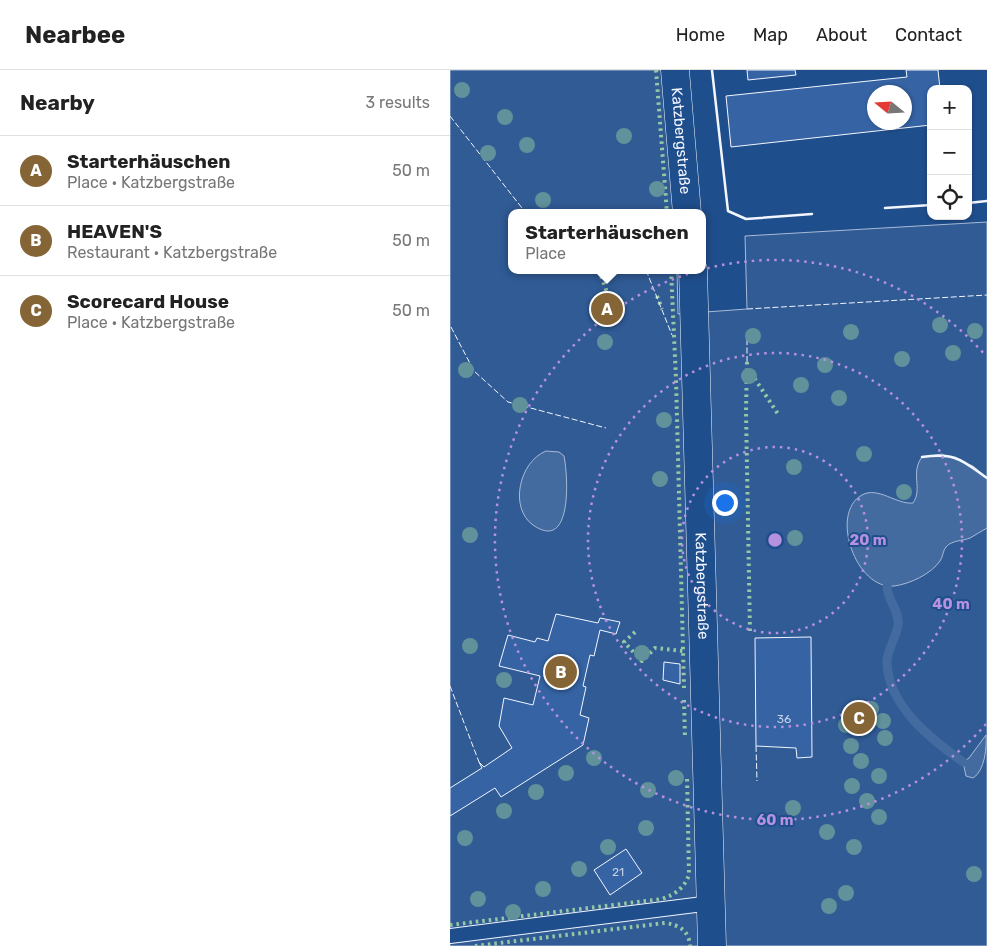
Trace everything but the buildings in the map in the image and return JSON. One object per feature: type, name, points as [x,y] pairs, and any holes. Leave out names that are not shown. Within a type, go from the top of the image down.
[{"type":"street","name":"Katzbergstraße","points":[[675,70],[687,209]]},
{"type":"street","name":"Katzbergstraße","points":[[692,274],[712,946]]},
{"type":"lane","points":[[450,936],[711,903]]},
{"type":"shaded area","points":[[450,70],[664,70],[676,209],[508,209],[508,274],[677,274],[678,314],[747,309],[745,236],[987,222],[987,946],[450,946]]},
{"type":"shaded area","points":[[546,451],[559,452],[564,456],[566,494],[565,508],[561,520],[555,529],[546,531],[533,525],[526,517],[521,508],[519,497],[520,486],[529,465]]},
{"type":"shaded area","points":[[942,454],[973,466],[987,478],[987,528],[970,538],[948,545],[936,566],[920,578],[894,586],[880,584],[868,576],[858,564],[851,549],[848,517],[852,504],[862,495],[868,493],[881,494],[907,503],[913,503],[917,492],[917,469],[922,457]]},
{"type":"shaded area","points":[[986,735],[983,764],[977,775],[973,778],[966,776],[963,762],[969,758]]},
{"type":"waterway","points":[[887,586],[898,620],[897,630],[888,653],[887,662],[889,678],[895,693],[913,720],[938,743],[963,762]]},
{"type":"hedge","points":[[656,70],[667,209]]},
{"type":"hedge","points":[[600,274],[610,301]]},
{"type":"hedge","points":[[671,274],[676,379],[684,688]]},
{"type":"hedge","points":[[657,296],[662,309]]},
{"type":"hedge","points":[[747,362],[746,412],[750,633]]},
{"type":"hedge","points":[[751,373],[778,414]]},
{"type":"hedge","points":[[635,632],[624,642],[642,661],[655,648],[683,651]]},
{"type":"hedge","points":[[684,700],[685,739]]},
{"type":"hedge","points":[[450,925],[662,899],[675,893],[685,884],[689,875],[687,776]]},
{"type":"hedge","points":[[475,946],[665,923],[675,925],[683,930],[688,936],[690,946]]},
{"type":"fence","points":[[450,116],[522,208]]},
{"type":"fence","points":[[648,274],[672,335]]},
{"type":"fence","points":[[747,309],[987,295]]},
{"type":"fence","points":[[451,327],[474,371],[508,402],[606,428]]},
{"type":"fence","points":[[747,340],[747,362]]},
{"type":"fence","points":[[450,686],[479,762]]},
{"type":"fence","points":[[756,746],[757,781]]},
{"type":"wall","points":[[712,70],[728,211],[746,219],[812,214]]},
{"type":"wall","points":[[972,203],[987,201]]},
{"type":"wall","points":[[885,208],[927,205]]},
{"type":"wall","points":[[922,457],[943,456],[958,459],[987,478]]},
{"type":"place","name":"Starterhäuschen","points":[[607,309]]},
{"type":"place","name":"HEAVEN'S","points":[[561,672]]},
{"type":"place","name":"Scorecard House","points":[[859,718]]}]
